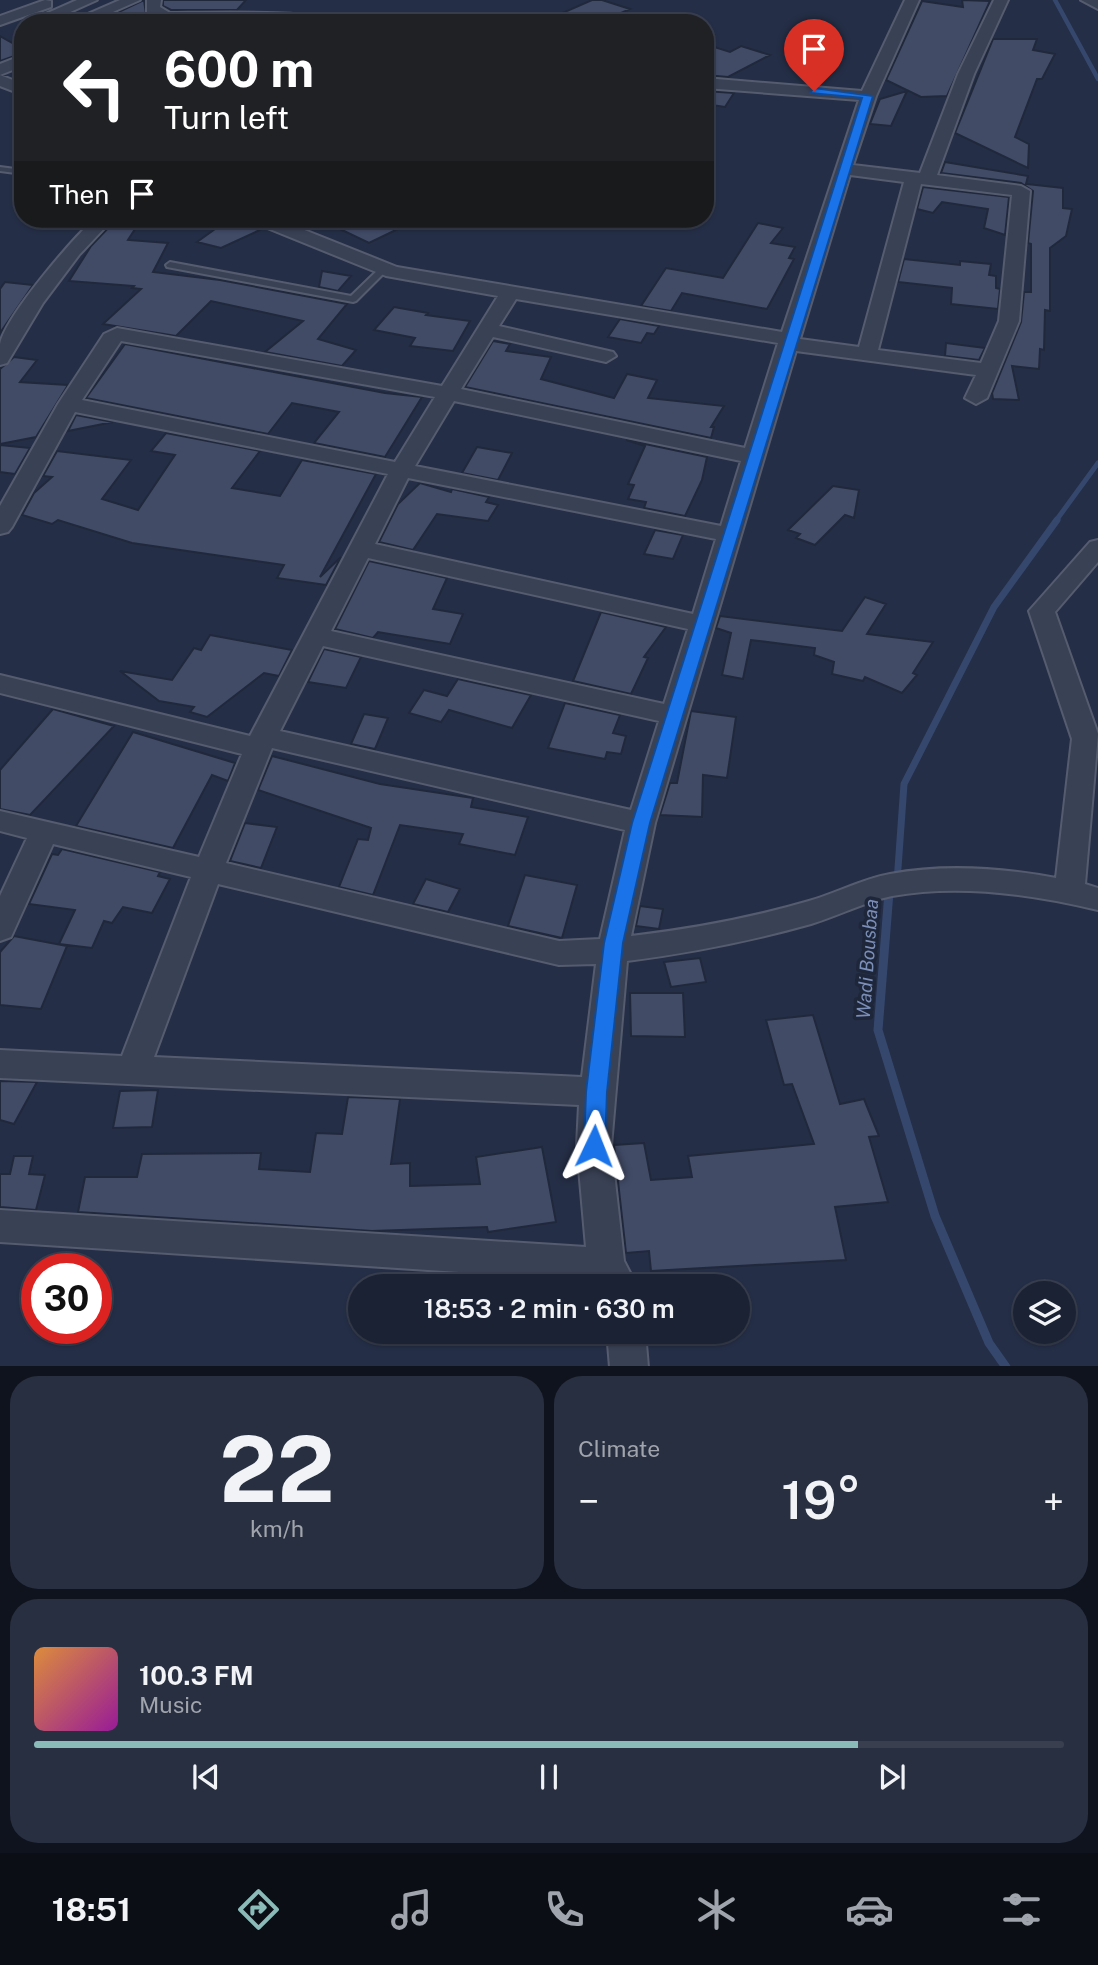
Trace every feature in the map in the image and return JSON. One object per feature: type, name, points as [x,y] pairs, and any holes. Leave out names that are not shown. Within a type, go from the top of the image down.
[{"type":"street","points":[[0,7],[19,0]]},
{"type":"street","points":[[22,14],[57,3],[90,0]]},
{"type":"street","points":[[97,14],[133,0]]},
{"type":"street","points":[[612,1274],[594,1146],[597,1092],[613,952],[641,823],[868,96],[912,0]]},
{"type":"street","points":[[867,354],[921,178],[1001,0]]},
{"type":"street","points":[[1088,0],[1098,5]]},
{"type":"street","points":[[43,14],[57,3]]},
{"type":"street","points":[[714,84],[868,96]]},
{"type":"street","points":[[844,169],[1021,191],[1009,321],[976,398]]},
{"type":"street","points":[[0,359],[34,302],[72,251],[95,228]]},
{"type":"street","points":[[283,228],[384,269],[789,342],[988,370]]},
{"type":"street","points":[[133,1071],[208,870],[260,743],[400,471],[511,292]]},
{"type":"street","points":[[489,330],[606,356]]},
{"type":"street","points":[[0,527],[69,404],[111,338],[125,334],[447,393],[754,457]]},
{"type":"street","points":[[69,404],[731,535]]},
{"type":"street","points":[[0,821],[559,953],[613,952],[717,934],[801,914],[891,885],[954,880],[1084,895],[1086,739],[1042,611],[1098,547]]},
{"type":"street","points":[[362,549],[702,624]]},
{"type":"street","points":[[316,636],[674,715]]},
{"type":"street","points":[[0,684],[260,743],[641,823]]},
{"type":"street","points":[[0,929],[44,832]]},
{"type":"street","points":[[0,1064],[597,1092]]},
{"type":"street","points":[[0,1226],[588,1274]]},
{"type":"street","points":[[627,1344],[629,1366]]},
{"type":"lane","points":[[170,265],[353,299],[384,269]]},
{"type":"building","points":[[144,0],[146,14],[114,14]]},
{"type":"building","points":[[163,0],[246,0],[237,10],[171,10],[163,6]]},
{"type":"building","points":[[592,0],[602,0],[630,9],[619,14],[560,14]]},
{"type":"building","points":[[962,0],[990,1],[947,96],[921,97],[886,80],[922,1],[963,7]]},
{"type":"building","points":[[0,36],[14,44],[14,56],[0,61]]},
{"type":"building","points":[[993,39],[1037,39],[1033,50],[1055,54],[1042,79],[1037,79],[1015,137],[1029,144],[1028,168],[955,133]]},
{"type":"building","points":[[741,46],[770,55],[728,77],[714,76],[714,47],[730,52]]},
{"type":"building","points":[[907,91],[891,126],[870,124],[880,99]]},
{"type":"building","points":[[714,92],[734,93],[725,107],[714,105]]},
{"type":"building","points":[[945,162],[1028,176],[1026,184],[1063,188],[1063,208],[1072,209],[1066,236],[1050,248],[1050,311],[1045,310],[1044,350],[1040,349],[1039,369],[1012,366],[1019,400],[993,399],[992,393],[1021,322],[1024,292],[1031,292],[1031,244],[1028,243],[1033,191],[1021,183],[941,173]]},
{"type":"building","points":[[923,187],[1009,197],[1005,235],[984,228],[988,209],[942,202],[933,213],[917,209]]},
{"type":"building","points":[[758,223],[783,228],[771,243],[795,247],[789,258],[794,259],[767,309],[682,293],[671,311],[641,306],[666,268],[723,278]]},
{"type":"building","points":[[108,228],[136,228],[128,240],[168,243],[153,272],[220,280],[347,304],[318,339],[356,350],[342,366],[265,352],[303,321],[211,301],[176,336],[103,324],[141,289],[132,288],[134,286],[69,281],[91,246]]},
{"type":"building","points":[[216,228],[262,229],[221,248],[197,242]]},
{"type":"building","points":[[338,228],[400,228],[369,243]]},
{"type":"building","points":[[904,259],[960,265],[960,261],[991,264],[989,275],[996,276],[996,288],[1000,289],[998,309],[951,304],[952,288],[898,282]]},
{"type":"building","points":[[322,271],[351,276],[338,291],[319,287]]},
{"type":"building","points":[[5,282],[33,285],[0,333],[0,289]]},
{"type":"building","points":[[394,307],[470,321],[453,351],[410,346],[415,338],[374,330]]},
{"type":"building","points":[[620,319],[659,326],[654,334],[647,333],[641,343],[608,337]]},
{"type":"building","points":[[493,341],[510,344],[506,351],[551,357],[541,379],[614,398],[627,374],[657,380],[648,398],[724,406],[711,427],[714,427],[711,438],[465,387]]},
{"type":"building","points":[[946,343],[985,348],[979,360],[945,356]]},
{"type":"building","points":[[125,344],[385,393],[422,397],[385,457],[314,443],[339,412],[292,403],[268,434],[86,398]]},
{"type":"building","points":[[14,357],[37,360],[20,382],[68,385],[36,437],[0,444],[0,369]]},
{"type":"building","points":[[76,415],[113,422],[68,431]]},
{"type":"building","points":[[166,433],[260,451],[232,488],[280,496],[302,460],[376,474],[320,577],[341,557],[326,585],[277,578],[284,565],[132,543],[58,520],[52,524],[22,515],[34,493],[52,477],[43,476],[57,451],[131,460],[102,499],[138,510],[175,455],[151,451]]},
{"type":"building","points":[[626,440],[707,457],[702,480],[685,516],[644,508],[646,502],[628,499],[634,485],[628,484],[645,446]]},
{"type":"building","points":[[0,445],[30,448],[15,474],[0,472]]},
{"type":"building","points":[[477,447],[512,453],[498,480],[462,473]]},
{"type":"building","points":[[420,483],[451,492],[452,489],[489,497],[486,502],[498,505],[488,521],[437,514],[413,550],[379,542],[398,504]]},
{"type":"building","points":[[833,486],[859,490],[854,518],[845,515],[815,545],[796,538],[800,534],[788,530]]},
{"type":"building","points":[[655,530],[683,535],[673,559],[644,554]]},
{"type":"building","points":[[369,561],[447,578],[433,609],[463,614],[450,644],[378,632],[373,638],[335,629]]},
{"type":"building","points":[[865,597],[886,604],[867,634],[933,642],[913,673],[917,675],[902,693],[865,677],[863,681],[832,674],[834,662],[814,655],[815,648],[751,640],[743,679],[722,675],[731,633],[716,628],[720,616],[842,631]]},
{"type":"building","points":[[601,612],[666,627],[644,657],[648,658],[631,694],[573,681]]},
{"type":"building","points":[[210,635],[292,650],[279,676],[264,673],[207,717],[190,712],[194,707],[159,701],[120,671],[172,680],[194,648],[201,650]]},
{"type":"building","points":[[324,649],[361,657],[346,688],[308,682]]},
{"type":"building","points":[[458,679],[531,695],[512,728],[449,710],[441,722],[409,713],[424,690],[447,696]]},
{"type":"building","points":[[565,703],[620,715],[613,733],[626,736],[621,754],[607,752],[605,759],[548,748]]},
{"type":"building","points":[[53,709],[114,726],[30,815],[0,809],[0,770]]},
{"type":"building","points":[[691,711],[736,717],[727,778],[703,775],[702,817],[660,815],[670,783],[677,783]]},
{"type":"building","points":[[364,714],[388,718],[375,749],[351,744]]},
{"type":"building","points":[[133,732],[235,763],[228,781],[212,775],[173,848],[76,826]]},
{"type":"building","points":[[272,756],[380,784],[473,798],[471,807],[528,817],[515,855],[459,844],[463,834],[400,825],[373,895],[339,887],[358,839],[368,840],[371,828],[258,790]]},
{"type":"building","points":[[245,823],[277,827],[261,868],[230,861]]},
{"type":"building","points":[[62,849],[160,872],[158,876],[170,879],[152,913],[123,907],[112,923],[104,921],[92,948],[59,944],[75,910],[29,904],[52,854],[58,855]]},
{"type":"building","points":[[525,875],[577,885],[562,938],[508,926]]},
{"type":"building","points":[[426,879],[460,889],[448,912],[413,904]]},
{"type":"building","points":[[640,906],[663,909],[659,929],[636,926]]},
{"type":"building","points":[[14,936],[67,946],[41,1009],[0,1005],[0,952]]},
{"type":"building","points":[[700,958],[706,982],[671,987],[664,962]]},
{"type":"building","points":[[630,993],[683,993],[685,1037],[631,1036]]},
{"type":"building","points":[[813,1015],[840,1104],[864,1099],[879,1136],[869,1137],[888,1202],[835,1207],[846,1260],[651,1271],[649,1251],[626,1253],[614,1145],[644,1143],[651,1180],[692,1177],[688,1156],[814,1144],[792,1084],[784,1085],[766,1020]]},
{"type":"building","points":[[0,1081],[37,1082],[14,1124],[0,1120]]},
{"type":"building","points":[[158,1090],[152,1127],[113,1128],[120,1091]]},
{"type":"building","points":[[348,1097],[400,1099],[391,1164],[410,1163],[410,1186],[480,1184],[476,1157],[542,1147],[556,1222],[488,1232],[487,1227],[372,1231],[78,1212],[85,1177],[137,1177],[142,1154],[261,1153],[259,1169],[310,1172],[316,1133],[342,1134]]},
{"type":"building","points":[[14,1156],[33,1156],[29,1174],[45,1175],[36,1210],[0,1207],[0,1174],[10,1174]]},
{"type":"waterway","name":"Wadi Bousbaa","points":[[1055,0],[1098,79]]},
{"type":"waterway","name":"Wadi Bousbaa","points":[[1055,522],[1098,463]]},
{"type":"waterway","name":"Wadi Bousbaa","points":[[897,882],[904,784],[994,607],[1057,520]]},
{"type":"waterway","name":"Wadi Bousbaa","points":[[889,892],[878,1030],[935,1216],[989,1343],[1005,1366]]},
{"type":"route","points":[[594,1146],[597,1092],[607,1023],[614,943],[641,823],[827,218],[868,96],[814,91]]}]
